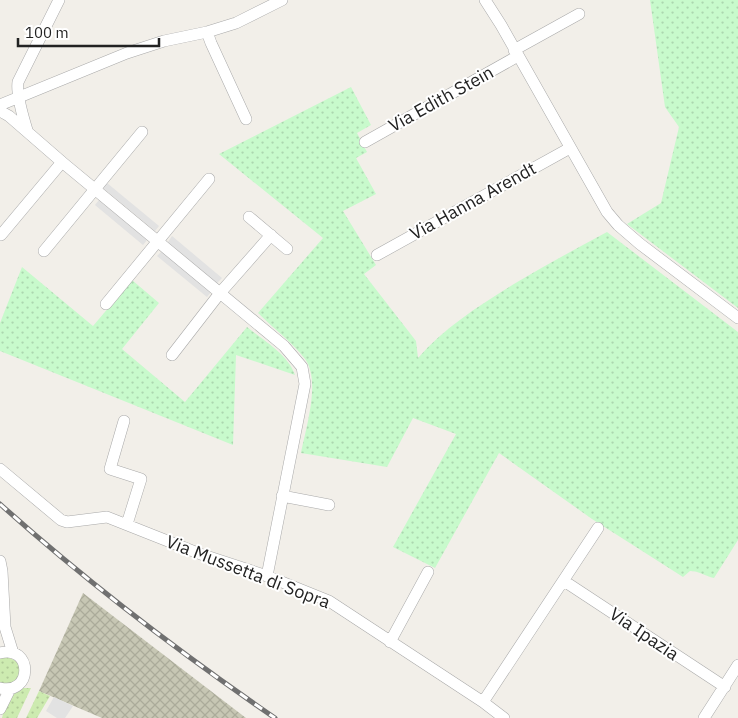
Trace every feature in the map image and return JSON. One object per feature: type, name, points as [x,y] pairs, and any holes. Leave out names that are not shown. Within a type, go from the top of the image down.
[{"type":"street","points":[[28,131],[22,115],[20,98],[16,90],[18,82],[59,0]]},
{"type":"street","points":[[0,105],[127,53],[236,23],[282,0]]},
{"type":"street","points":[[485,0],[603,206],[618,225],[640,244],[738,318]]},
{"type":"street","name":"Via Edith Stein","points":[[365,142],[579,14]]},
{"type":"street","points":[[207,32],[246,119]]},
{"type":"street","points":[[0,111],[10,116],[95,190],[291,353],[302,367],[305,384],[267,576]]},
{"type":"street","points":[[44,251],[142,132]]},
{"type":"street","name":"Via Hanna Arendt","points":[[377,255],[570,148]]},
{"type":"street","points":[[1,235],[62,162]]},
{"type":"street","points":[[106,304],[209,179]]},
{"type":"street","points":[[249,217],[287,249]]},
{"type":"street","points":[[172,355],[220,293],[271,235]]},
{"type":"street","points":[[124,421],[110,468],[141,479],[127,524]]},
{"type":"street","name":"Via Mussetta di Sopra","points":[[0,469],[61,520],[67,522],[107,517],[203,555],[267,576],[328,601],[483,702],[504,718]]},
{"type":"street","points":[[282,496],[329,505]]},
{"type":"street","points":[[483,702],[598,528]]},
{"type":"street","points":[[0,561],[5,627],[13,653]]},
{"type":"street","points":[[390,642],[428,572]]},
{"type":"street","name":"Via Ipazia","points":[[564,580],[725,687]]},
{"type":"street","points":[[0,643],[5,627]]},
{"type":"street","points":[[0,653],[13,653],[21,658],[25,672],[20,683],[5,688],[0,709]]},
{"type":"street","points":[[704,718],[738,665]]},
{"type":"shaded area","points":[[107,183],[159,226],[155,231],[103,188]]},
{"type":"shaded area","points":[[99,200],[147,240],[143,245],[95,205]]},
{"type":"shaded area","points":[[172,236],[222,278],[217,283],[168,242]]},
{"type":"shaded area","points":[[162,251],[211,292],[207,297],[157,256]]},
{"type":"shaded area","points":[[83,593],[246,718],[102,718],[39,691]]},
{"type":"shaded area","points":[[54,697],[73,706],[65,718],[57,718],[46,711]]},
{"type":"green space","points":[[650,0],[738,0],[738,308],[627,224],[661,203],[679,127],[665,107]]},
{"type":"green space","points":[[351,87],[371,125],[357,133],[367,152],[356,158],[376,194],[343,211],[376,265],[364,274],[416,341],[418,358],[453,325],[505,289],[607,232],[738,332],[738,540],[714,578],[690,571],[683,577],[592,519],[499,453],[435,568],[393,547],[456,434],[413,418],[387,467],[301,453],[311,404],[312,379],[310,368],[294,347],[258,313],[323,238],[219,154]]},
{"type":"green space","points":[[22,267],[93,326],[132,280],[159,303],[122,349],[185,402],[247,327],[281,354],[292,367],[295,375],[236,355],[233,445],[0,351],[0,323]]},
{"type":"green space","points":[[8,657],[18,662],[21,673],[14,683],[0,683],[0,658]]},
{"type":"green space","points":[[23,688],[31,688],[17,718],[2,718],[9,700]]},
{"type":"green space","points":[[39,691],[50,696],[37,718],[26,718]]},
{"type":"railway","points":[[0,504],[134,616],[275,718]]}]
